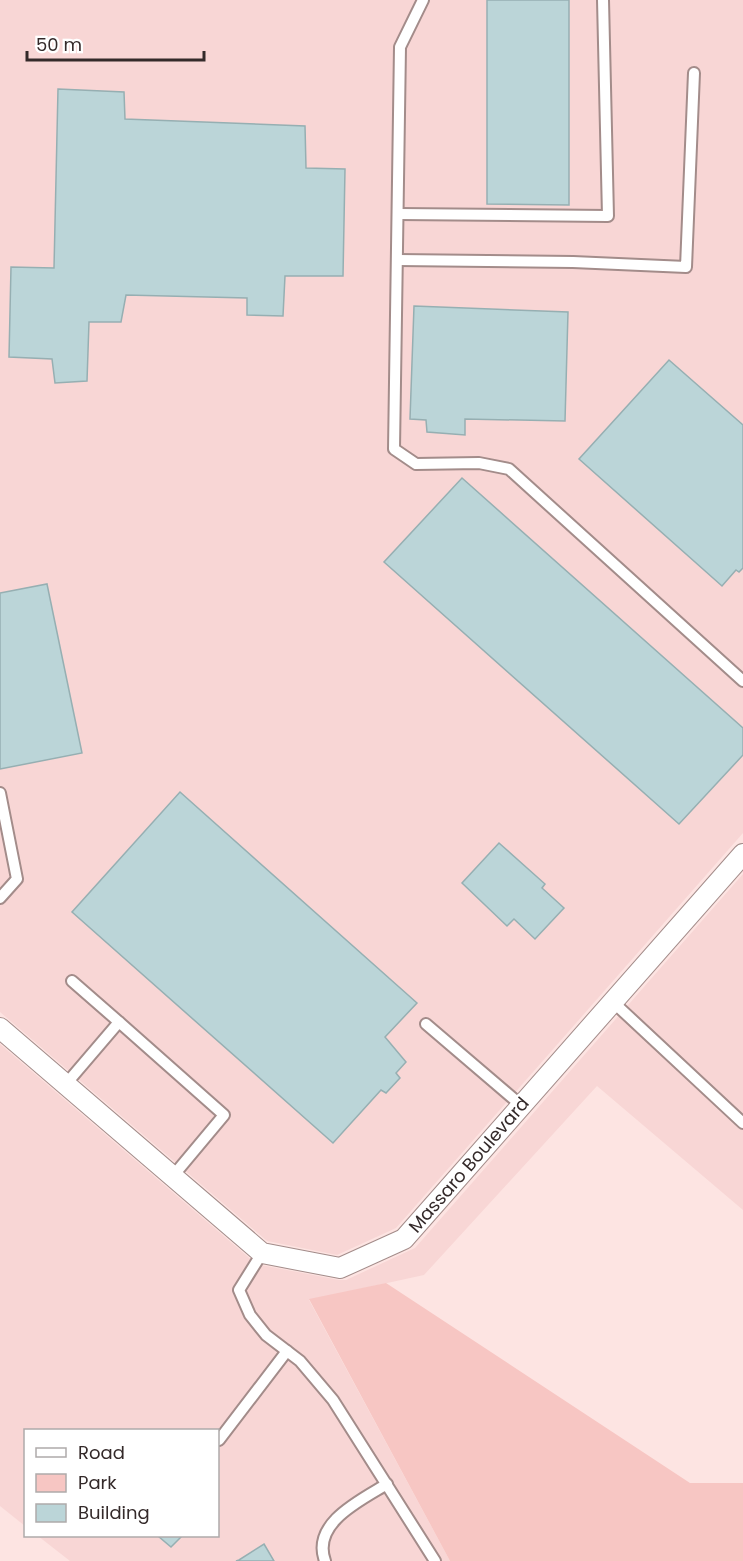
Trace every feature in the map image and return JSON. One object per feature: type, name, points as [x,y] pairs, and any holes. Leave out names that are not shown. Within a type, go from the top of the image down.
[{"type":"street","name":"Massaro Boulevard","points":[[0,1028],[262,1253],[340,1268],[404,1239],[612,1000],[743,854]]},
{"type":"lane","points":[[423,0],[400,47],[394,449],[416,464],[479,463],[509,469],[743,681]]},
{"type":"lane","points":[[399,214],[608,216],[603,0]]},
{"type":"lane","points":[[398,260],[573,262],[686,267],[694,73]]},
{"type":"lane","points":[[0,793],[17,879],[0,898]]},
{"type":"lane","points":[[72,981],[224,1115],[173,1176]]},
{"type":"lane","points":[[612,1000],[743,1123]]},
{"type":"lane","points":[[66,1084],[119,1022]]},
{"type":"lane","points":[[426,1024],[522,1106]]},
{"type":"lane","points":[[262,1253],[239,1290],[250,1315],[266,1335],[300,1361],[333,1400],[435,1561]]},
{"type":"lane","points":[[219,1440],[287,1351]]},
{"type":"lane","points":[[325,1561],[322,1551],[326,1531],[341,1514],[387,1484]]},
{"type":"shaded area","points":[[0,0],[743,0],[743,833],[396,1228],[337,1255],[267,1241],[0,1012]]},
{"type":"shaded area","points":[[743,874],[743,1210],[597,1086],[424,1275],[309,1300],[450,1561],[70,1561],[39,1537],[219,1537],[219,1429],[24,1429],[24,1525],[0,1506],[0,1044],[254,1262],[346,1280],[415,1248]]},
{"type":"green space","points":[[386,1283],[690,1483],[743,1483],[743,1561],[450,1561],[309,1299]]},
{"type":"building","points":[[487,0],[569,0],[569,205],[487,204]]},
{"type":"building","points":[[58,89],[124,92],[125,119],[305,126],[306,168],[345,169],[343,276],[285,276],[283,316],[247,315],[247,298],[126,295],[121,322],[89,322],[87,381],[55,383],[52,359],[9,357],[11,267],[54,268]]},
{"type":"building","points":[[414,306],[568,312],[565,421],[465,419],[465,435],[427,432],[426,420],[410,419]]},
{"type":"building","points":[[669,360],[743,425],[743,568],[739,572],[736,570],[722,586],[579,459]]},
{"type":"building","points":[[462,478],[743,728],[743,755],[679,824],[384,562]]},
{"type":"building","points":[[47,584],[82,753],[0,769],[0,593]]},
{"type":"building","points":[[180,792],[417,1003],[385,1037],[406,1062],[396,1073],[400,1078],[386,1093],[381,1090],[333,1143],[72,912]]},
{"type":"building","points":[[499,843],[545,884],[542,888],[564,908],[535,939],[514,919],[507,926],[462,883]]},
{"type":"building","points":[[159,1537],[181,1537],[171,1547]]},
{"type":"building","points":[[264,1544],[274,1561],[236,1561],[239,1560]]}]
